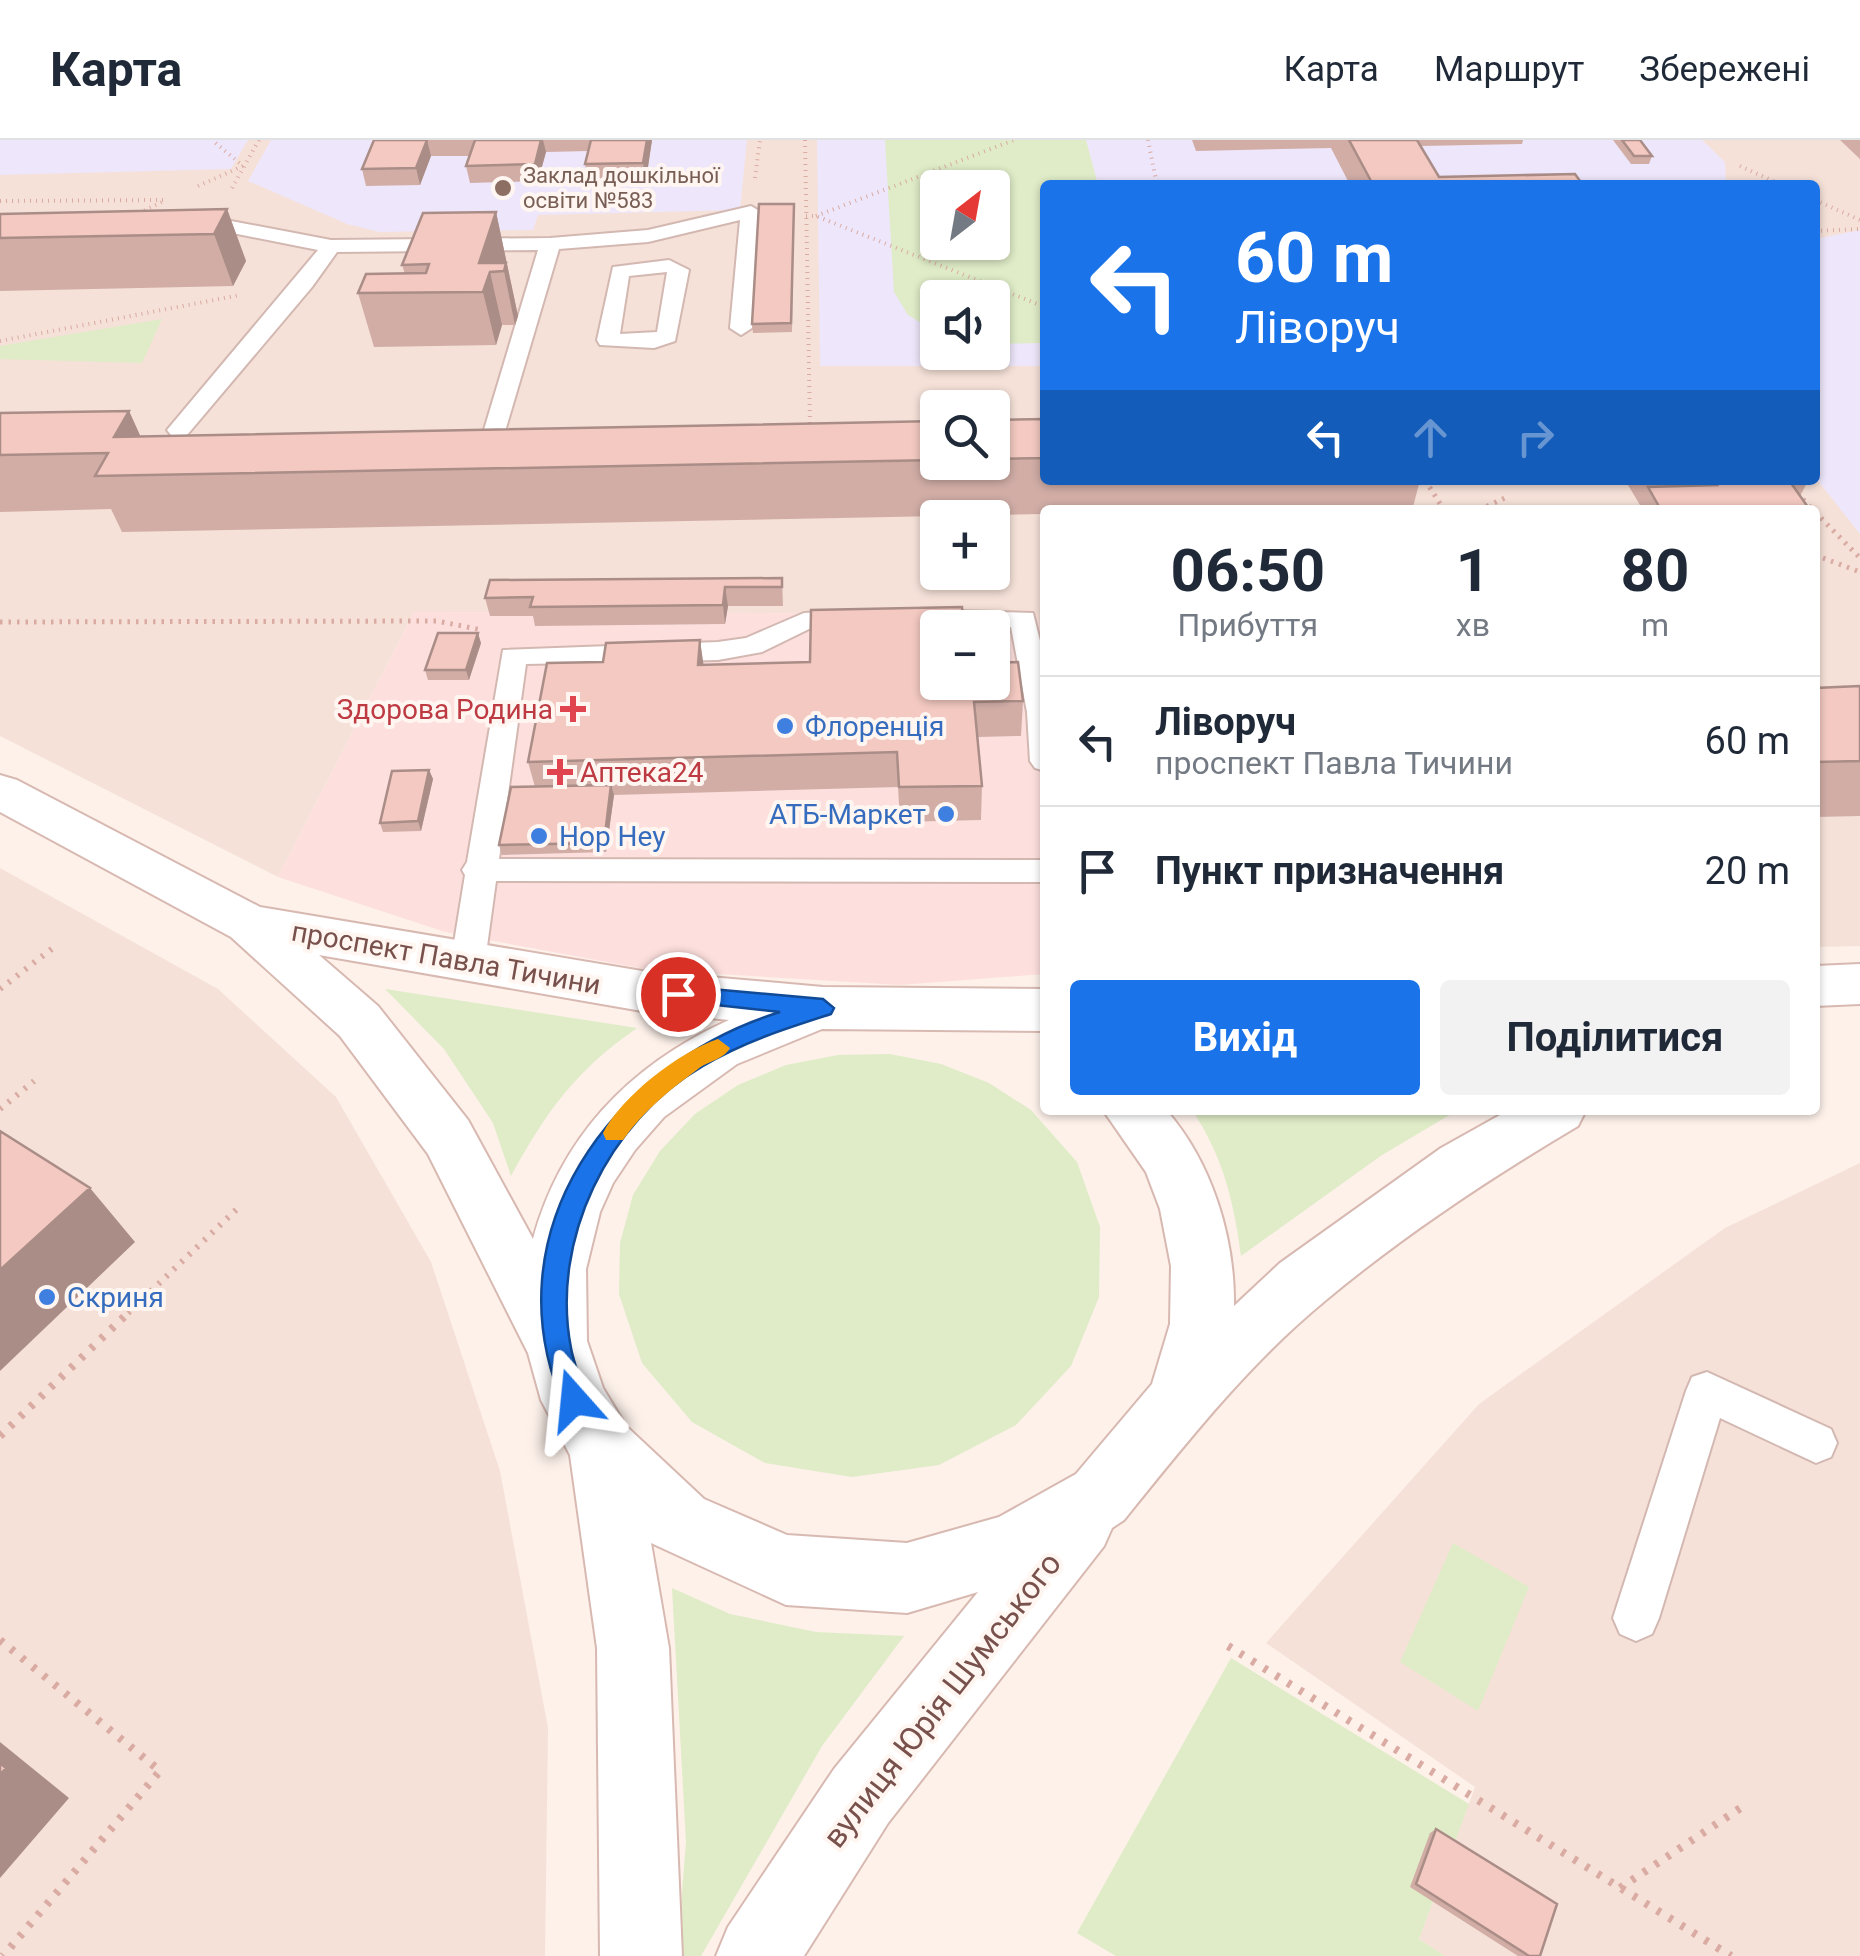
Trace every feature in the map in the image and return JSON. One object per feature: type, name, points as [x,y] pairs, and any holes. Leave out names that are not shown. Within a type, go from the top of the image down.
[{"type":"street","name":"проспект Павла Тичини","points":[[0,791],[249,924],[359,1021],[448,1137],[558,1348],[574,1400],[602,1448],[680,1523],[786,1570],[907,1578],[1012,1548],[1100,1497],[1179,1400],[1302,1282],[1462,1165],[1549,1115]]},
{"type":"street","name":"проспект Павла Тичини","points":[[249,924],[642,991],[823,1008],[1022,1011],[1040,1035]]},
{"type":"street","points":[[1820,986],[1860,984]]},
{"type":"street","name":"проспект Павла Тичини","points":[[558,1348],[556,1262],[581,1182],[628,1114],[693,1060],[769,1024],[823,1008]]},
{"type":"street","name":"проспект Павла Тичини","points":[[1137,1115],[1148,1126],[1183,1186],[1202,1254],[1202,1327],[1179,1400]]},
{"type":"street","points":[[602,1448],[633,1648],[640,1956]]},
{"type":"street","name":"вулиця Юрія Шумського","points":[[756,1956],[861,1796],[1100,1497]]},
{"type":"lane","points":[[175,239],[210,223],[331,246],[550,244],[648,236],[751,212],[742,328]]},
{"type":"lane","points":[[648,236],[648,266]]},
{"type":"lane","points":[[495,433],[550,244]]},
{"type":"lane","points":[[179,430],[305,283],[331,246]]},
{"type":"lane","points":[[468,961],[478,870],[512,656],[718,651],[752,646],[804,621],[818,619],[1023,619],[1040,698]]},
{"type":"lane","points":[[478,870],[1040,871]]},
{"type":"lane","points":[[1636,1618],[1706,1391],[1816,1444]]},
{"type":"path","points":[[212,140],[243,166]]},
{"type":"path","points":[[210,223],[259,140]]},
{"type":"path","points":[[805,140],[810,426]]},
{"type":"path","points":[[806,216],[816,216],[1014,140]]},
{"type":"path","points":[[1148,140],[1156,180]]},
{"type":"path","points":[[1740,166],[1771,180]]},
{"type":"path","points":[[0,201],[165,200]]},
{"type":"path","points":[[1820,202],[1860,220]]},
{"type":"path","points":[[816,216],[1040,305]]},
{"type":"path","points":[[1820,230],[1860,228]]},
{"type":"path","points":[[0,340],[305,283]]},
{"type":"path","points":[[1794,490],[1808,505]]},
{"type":"path","points":[[1490,505],[1507,497]]},
{"type":"path","points":[[1820,517],[1860,558]]},
{"type":"path","points":[[1820,557],[1860,572]]},
{"type":"path","points":[[0,622],[456,622],[477,627],[512,656]]},
{"type":"path","points":[[0,989],[58,944]]},
{"type":"path","points":[[0,1109],[34,1081]]},
{"type":"path","points":[[0,1436],[239,1207]]},
{"type":"path","points":[[0,1640],[160,1771],[3,1956]]},
{"type":"path","points":[[1228,1646],[1731,1956]]},
{"type":"path","points":[[1620,1888],[1748,1803]]},
{"type":"shaded area","points":[[0,140],[1860,140],[1860,946],[1820,947],[1820,505],[1040,505],[1040,631],[1037,614],[1010,614],[1010,610],[920,610],[920,614],[414,612],[278,877],[0,736]]},
{"type":"shaded area","points":[[0,140],[248,140],[231,169],[0,175]]},
{"type":"shaded area","name":"Заклад дошкільної освіти №583","points":[[271,140],[747,140],[740,210],[538,215],[533,230],[379,232],[347,224],[248,181]]},
{"type":"shaded area","points":[[817,140],[1702,140],[1725,162],[1726,180],[1040,180],[1040,366],[1010,366],[1010,280],[920,280],[920,366],[820,366]]},
{"type":"shaded area","points":[[1860,230],[1860,534],[1820,483],[1820,238]]},
{"type":"shaded area","points":[[414,612],[920,614],[920,700],[1010,700],[1010,614],[1038,614],[1040,974],[900,985],[650,970],[445,932],[278,877]]},
{"type":"shaded area","points":[[0,868],[218,989],[336,1097],[431,1262],[500,1471],[548,1728],[545,1956],[0,1956]]},
{"type":"shaded area","points":[[1860,1163],[1860,1956],[1445,1956],[1419,1939],[1475,1787],[1266,1643],[1479,1404],[1725,1228]]},
{"type":"green space","points":[[885,140],[1086,140],[1097,180],[1040,180],[1040,343],[1010,344],[1010,280],[920,280],[920,322],[908,315],[894,292]]},
{"type":"green space","points":[[162,319],[142,363],[0,359],[0,346]]},
{"type":"green space","points":[[385,989],[637,1028],[596,1060],[564,1094],[511,1176],[493,1123],[444,1049]]},
{"type":"green space","points":[[890,1054],[941,1064],[989,1083],[1031,1110],[1077,1162],[1100,1227],[1099,1297],[1071,1366],[1016,1425],[939,1465],[852,1477],[765,1463],[692,1422],[642,1363],[619,1294],[620,1243],[633,1195],[660,1151],[695,1114],[738,1085],[786,1065],[838,1055]]},
{"type":"green space","points":[[1195,1115],[1450,1115],[1382,1155],[1241,1256],[1226,1180]]},
{"type":"green space","points":[[1453,1543],[1529,1587],[1478,1711],[1400,1662]]},
{"type":"green space","points":[[672,1588],[730,1614],[816,1632],[904,1636],[822,1746],[701,1956],[677,1956],[686,1842]]},
{"type":"green space","points":[[1231,1658],[1469,1804],[1419,1939],[1445,1956],[1116,1956],[1077,1933]]},
{"type":"building","points":[[374,140],[427,140],[416,168],[362,169]]},
{"type":"building","points":[[475,140],[541,140],[535,164],[466,166]]},
{"type":"building","points":[[591,140],[647,140],[643,163],[585,164]]},
{"type":"building","points":[[1349,140],[1417,140],[1439,177],[1575,174],[1579,180],[1370,180]]},
{"type":"building","points":[[1622,140],[1640,140],[1652,156],[1634,156]]},
{"type":"building","points":[[759,204],[794,204],[791,323],[752,324]]},
{"type":"building","points":[[227,209],[214,234],[0,238],[0,214]]},
{"type":"building","points":[[496,212],[479,263],[506,263],[504,271],[490,272],[483,292],[358,293],[366,274],[426,273],[429,264],[402,265],[423,213]]},
{"type":"building","points":[[129,411],[114,437],[920,421],[920,460],[95,476],[108,453],[0,455],[0,413]]},
{"type":"building","points":[[1040,419],[1040,458],[1010,459],[1010,420]]},
{"type":"building","points":[[1792,485],[1806,505],[1658,505],[1648,487]]},
{"type":"building","points":[[782,578],[782,587],[725,587],[723,605],[530,607],[533,597],[485,598],[490,580]]},
{"type":"building","name":"Флоренція","points":[[962,607],[962,610],[920,610],[920,700],[1010,700],[1010,662],[1018,662],[1023,701],[974,702],[982,786],[899,787],[897,752],[528,762],[547,663],[603,662],[606,643],[700,640],[698,665],[810,662],[811,610]]},
{"type":"building","points":[[438,633],[478,633],[466,670],[425,670]]},
{"type":"building","points":[[1860,686],[1860,761],[1820,762],[1820,688]]},
{"type":"building","points":[[429,770],[418,821],[380,823],[392,771]]},
{"type":"building","points":[[611,785],[604,843],[499,845],[511,787]]},
{"type":"building","points":[[0,1131],[90,1188],[0,1270]]},
{"type":"building","points":[[1436,1829],[1557,1904],[1540,1956],[1529,1956],[1416,1884]]},
{"type":"slow traffic","points":[[615,1133],[628,1114],[693,1060],[718,1048]]},
{"type":"place","name":"Заклад дошкільної освіти №583","points":[[503,188]]},
{"type":"place","name":"Здорова Родина","points":[[573,709]]},
{"type":"place","name":"Флоренція","points":[[785,726]]},
{"type":"place","name":"Аптека24","points":[[560,772]]},
{"type":"place","name":"АТБ-Маркет","points":[[946,814]]},
{"type":"place","name":"Hop Hey","points":[[539,836]]},
{"type":"place","name":"Скриня","points":[[47,1297]]},
{"type":"route","points":[[574,1400],[558,1348],[556,1262],[581,1182],[628,1114],[693,1060],[769,1024],[823,1008],[678,994]]}]
